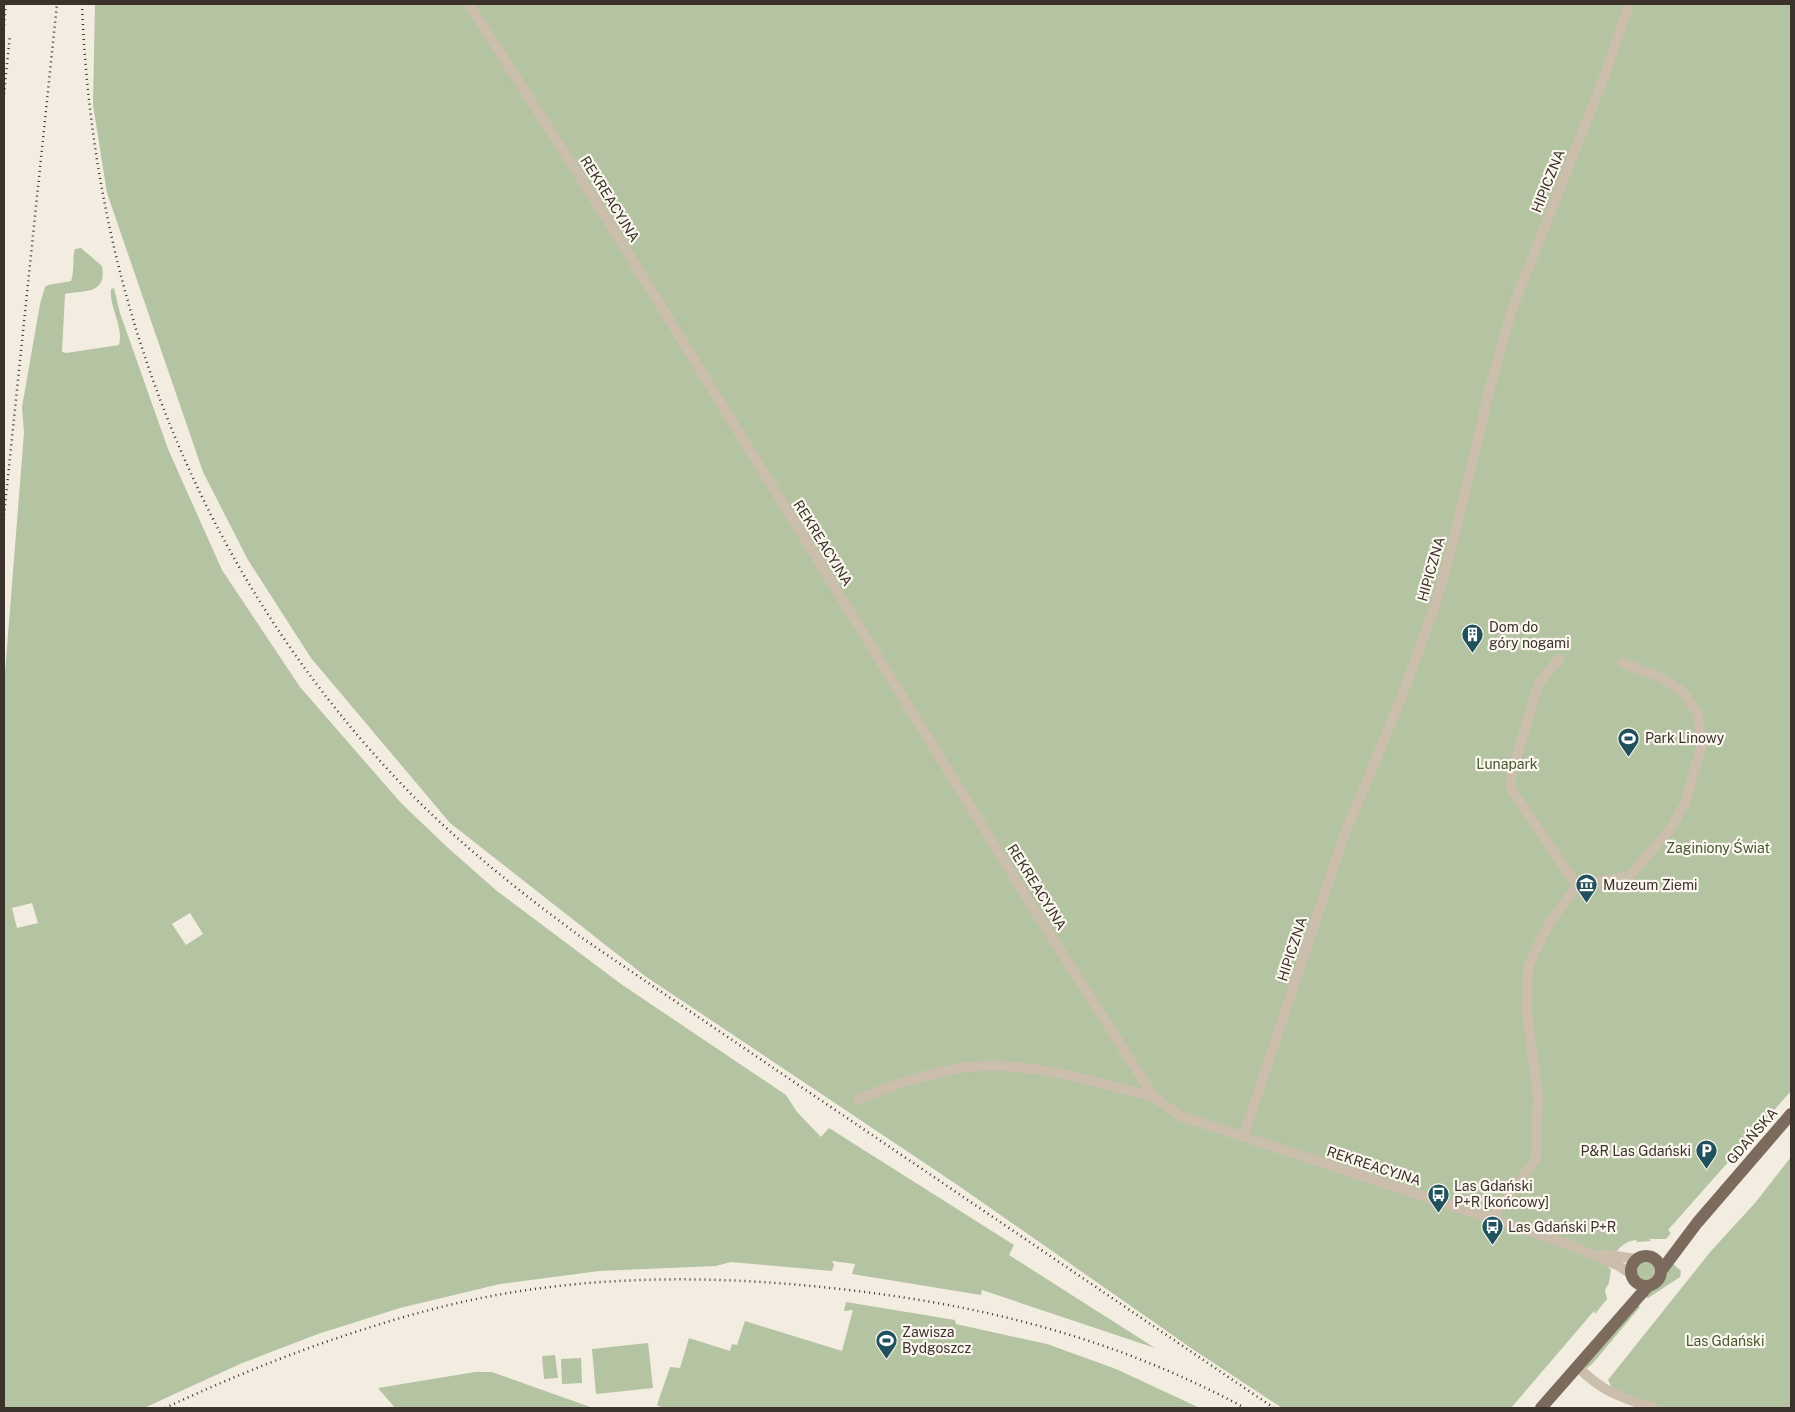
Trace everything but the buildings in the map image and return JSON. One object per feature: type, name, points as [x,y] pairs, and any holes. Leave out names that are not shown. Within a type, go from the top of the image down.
[{"type":"main road","name":"GDAŃSKA","points":[[1661,1271],[1697,1223],[1791,1114]]},
{"type":"main road","name":"GDAŃSKA","points":[[1652,1257],[1665,1252],[1697,1223]]},
{"type":"main road","points":[[1541,1408],[1648,1286],[1657,1281],[1661,1271],[1659,1263],[1652,1257],[1644,1256],[1636,1259],[1631,1266],[1631,1293],[1611,1327]]},
{"type":"main road","points":[[1632,1277],[1640,1285],[1648,1286]]},
{"type":"street","name":"REKREACYJNA","points":[[469,4],[610,224],[1030,903],[1154,1097],[1180,1116],[1242,1137],[1590,1252],[1636,1259]]},
{"type":"street","name":"HIPICZNA","points":[[1242,1137],[1344,836],[1400,702],[1435,606],[1455,535],[1489,391],[1512,309],[1603,80],[1629,4]]},
{"type":"street","points":[[1559,659],[1539,683],[1511,776],[1511,789],[1577,886]]},
{"type":"street","points":[[1491,1219],[1536,1159],[1538,1096],[1527,1014],[1528,966],[1550,922],[1577,886],[1630,876],[1671,828],[1685,804],[1702,744],[1698,714],[1683,692],[1658,676],[1622,663]]},
{"type":"street","name":"REKREACYJNA","points":[[858,1099],[922,1076],[978,1066],[1013,1068],[1071,1077],[1154,1097]]},
{"type":"street","name":"REKREACYJNA","points":[[1590,1252],[1632,1277]]},
{"type":"street","points":[[1577,1366],[1599,1387],[1612,1394],[1654,1408]]},
{"type":"green space","points":[[95,4],[1791,4],[1791,1091],[1668,1230],[1671,1233],[1666,1239],[1632,1241],[1619,1249],[1610,1264],[1609,1283],[1605,1290],[1607,1299],[1595,1314],[1594,1311],[1511,1408],[1282,1408],[1191,1348],[956,1184],[645,976],[450,823],[311,658],[248,560],[203,472],[107,193],[93,105]]},
{"type":"green space","points":[[81,248],[102,266],[103,275],[98,287],[87,291],[65,294],[62,352],[119,345],[120,331],[111,296],[111,289],[114,288],[120,313],[168,449],[222,570],[300,687],[401,803],[497,891],[621,984],[786,1095],[797,1112],[821,1137],[829,1128],[1014,1245],[1009,1255],[1155,1348],[982,1290],[981,1295],[852,1274],[855,1264],[832,1261],[834,1265],[832,1271],[731,1262],[716,1266],[599,1271],[500,1284],[400,1308],[318,1334],[240,1364],[144,1408],[4,1408],[4,685],[24,433],[22,407],[40,304],[45,287],[71,281],[75,249]],"holes":[[[32,903],[38,923],[17,928],[12,908]],[[190,913],[203,934],[186,945],[172,924]]]},
{"type":"green space","name":"Las Gdański","points":[[1791,1157],[1791,1408],[1662,1408],[1624,1396],[1612,1388],[1608,1380],[1711,1251],[1755,1203]]},
{"type":"green space","points":[[1642,1262],[1650,1262],[1655,1267],[1653,1278],[1642,1280],[1637,1275],[1637,1267]]},
{"type":"green space","points":[[1671,1262],[1681,1271],[1680,1277],[1648,1298],[1642,1296],[1659,1284]]},
{"type":"green space","name":"Zawisza Bydgoszcz","points":[[846,1302],[955,1320],[956,1324],[1047,1344],[1116,1369],[1200,1408],[662,1408],[657,1405],[670,1367],[680,1368],[689,1338],[730,1351],[732,1344],[737,1345],[745,1321],[842,1351],[853,1310],[844,1311]]},
{"type":"green space","points":[[1637,1304],[1640,1307],[1586,1369],[1585,1363]]},
{"type":"green space","points":[[648,1343],[653,1388],[596,1394],[592,1349]]},
{"type":"green space","points":[[555,1355],[558,1378],[544,1379],[542,1356]]},
{"type":"green space","points":[[581,1358],[582,1383],[562,1384],[561,1359]]},
{"type":"green space","points":[[475,1372],[492,1372],[593,1408],[395,1408],[378,1388]]},
{"type":"railway","points":[[4,25],[6,4]]},
{"type":"railway","points":[[4,515],[57,4]]},
{"type":"railway","points":[[82,4],[91,115],[109,224],[136,330],[173,432],[219,531],[275,625],[340,714],[415,798],[455,836],[497,872],[585,940],[1274,1408]]},
{"type":"railway","points":[[4,94],[10,35]]},
{"type":"railway","points":[[165,1408],[303,1350],[373,1326],[445,1306],[541,1288],[637,1280],[686,1279],[783,1283],[831,1288],[886,1295],[993,1314],[1044,1327],[1146,1362],[1195,1383],[1245,1408]]},
{"type":"place","name":"Dom do góry nogami","points":[[1473,654]]},
{"type":"place","name":"Park Linowy","points":[[1629,757]]},
{"type":"place","name":"Muzeum Ziemi","points":[[1587,904]]},
{"type":"place","name":"P&R Las Gdański","points":[[1707,1170]]},
{"type":"place","name":"Las Gdański P+R [końcowy]","points":[[1438,1213]]},
{"type":"place","name":"Las Gdański P+R","points":[[1492,1246]]},
{"type":"place","name":"Zawisza Bydgoszcz","points":[[886,1359]]},
{"type":"park label","name":"Lunapark","points":[[1507,764]]},
{"type":"park label","name":"Zaginiony Świat","points":[[1718,848]]}]
